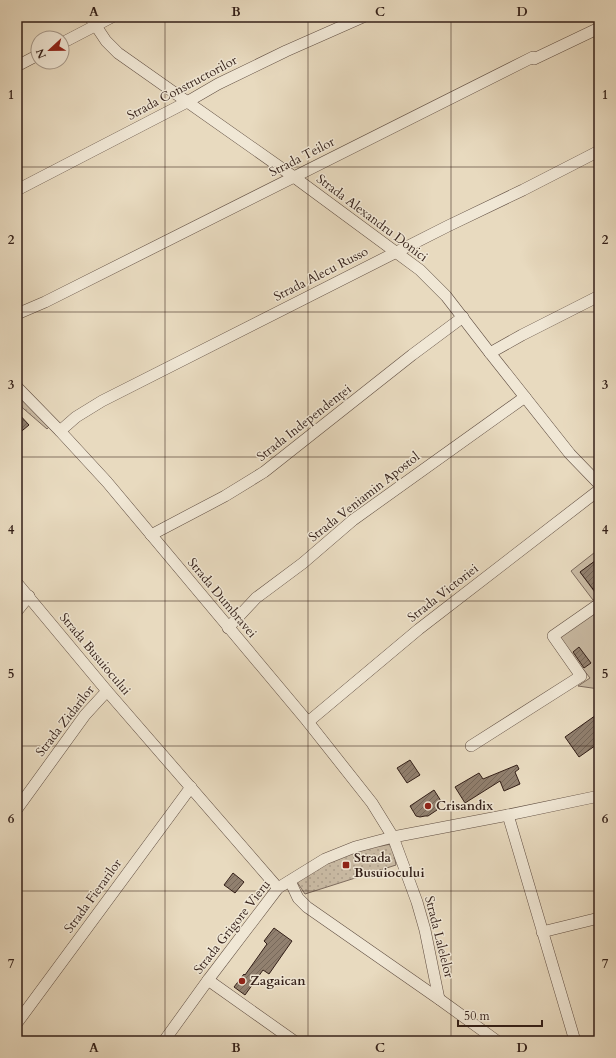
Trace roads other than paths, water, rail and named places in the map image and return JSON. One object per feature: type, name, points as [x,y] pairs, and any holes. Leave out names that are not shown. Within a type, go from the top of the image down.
[{"type":"street","points":[[70,37],[93,21],[112,17]]},
{"type":"street","name":"Strada Constructorilor","points":[[17,190],[187,102],[218,84],[286,51],[363,17]]},
{"type":"street","name":"Strada Alexandru Donici","points":[[93,21],[106,41],[118,53],[294,177],[420,270],[446,296],[570,454],[599,484]]},
{"type":"street","name":"Strada Teilor","points":[[17,314],[52,298],[533,57],[534,59],[599,28]]},
{"type":"street","points":[[17,66],[30,59]]},
{"type":"street","name":"Strada Alecu Russo","points":[[60,431],[76,417],[102,401],[599,151]]},
{"type":"street","points":[[490,353],[599,296]]},
{"type":"street","name":"Strada Independenţei","points":[[151,534],[225,496],[264,472],[412,355],[463,317]]},
{"type":"street","name":"Strada Dumbravei","points":[[17,388],[60,431],[107,482],[151,534],[308,722],[372,803],[393,837]]},
{"type":"street","name":"Strada Veniamin Apostol","points":[[228,628],[256,598],[303,562],[353,520],[524,397]]},
{"type":"street","name":"Strada Victoriei","points":[[308,722],[419,629],[599,490]]},
{"type":"street","name":"Strada Busuiocului","points":[[17,583],[278,888]]},
{"type":"street","points":[[17,612],[29,596]]},
{"type":"street","points":[[471,746],[581,676],[553,636],[599,604]]},
{"type":"street","name":"Strada Zidarilor","points":[[17,809],[85,715],[107,690]]},
{"type":"street","name":"Strada Fierarilor","points":[[17,1023],[191,787]]},
{"type":"street","name":"Strada Grigore Vieru","points":[[164,1041],[278,888],[325,859],[341,852],[393,837],[599,796]]},
{"type":"street","points":[[508,815],[575,1041]]},
{"type":"street","name":"Strada Lalelelor","points":[[393,837],[426,930],[439,999]]},
{"type":"street","points":[[290,881],[298,898],[307,907],[497,1041]]},
{"type":"street","points":[[542,932],[599,918]]},
{"type":"street","points":[[208,980],[294,1041]]},
{"type":"place","name":"Crisandix","points":[[428,806]]},
{"type":"place","name":"Strada Busuiocului","points":[[346,865]]},
{"type":"place","name":"Zagaican","points":[[242,981]]}]
